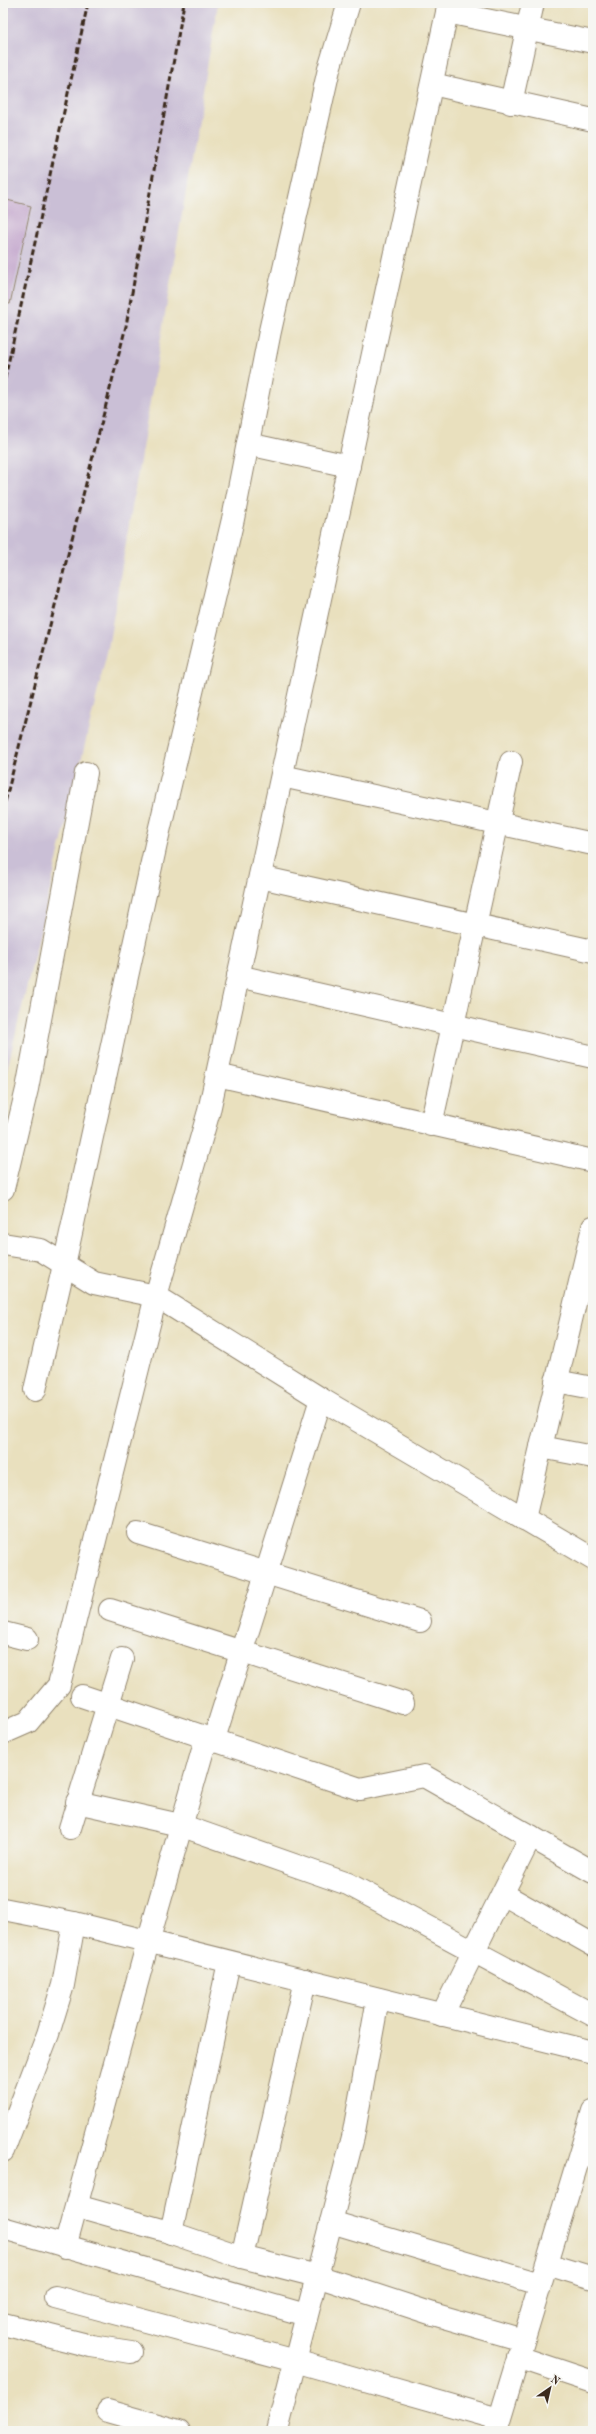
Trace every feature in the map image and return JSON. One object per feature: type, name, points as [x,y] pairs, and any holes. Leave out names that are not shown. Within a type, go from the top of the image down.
[{"type":"street","points":[[35,1390],[64,1265],[156,844],[234,519],[270,330],[329,69],[349,3]]},
{"type":"street","points":[[511,103],[533,3]]},
{"type":"street","points":[[3,1733],[28,1722],[59,1685],[156,1296],[209,1111],[448,8],[527,29],[593,42]]},
{"type":"street","points":[[432,84],[511,103],[593,120]]},
{"type":"street","points":[[248,444],[349,466]]},
{"type":"street","points":[[431,1125],[511,762]]},
{"type":"street","points":[[3,1189],[27,1089],[86,773]]},
{"type":"street","points":[[282,776],[593,844]]},
{"type":"street","points":[[260,877],[593,951]]},
{"type":"street","points":[[238,976],[593,1057]]},
{"type":"street","points":[[217,1075],[593,1161]]},
{"type":"street","points":[[524,1519],[556,1382],[590,1256],[593,1227]]},
{"type":"street","points":[[3,1244],[41,1250],[94,1284],[156,1296],[321,1399],[593,1559]]},
{"type":"street","points":[[556,1382],[593,1388]]},
{"type":"street","points":[[65,2247],[180,1825],[241,1653],[321,1399]]},
{"type":"street","points":[[541,1447],[593,1457]]},
{"type":"street","points":[[138,1532],[420,1621]]},
{"type":"street","points":[[110,1610],[241,1653],[403,1703]]},
{"type":"street","points":[[3,1633],[27,1639]]},
{"type":"street","points":[[70,1828],[122,1658]]},
{"type":"street","points":[[82,1696],[209,1740],[360,1789],[424,1776],[593,1872]]},
{"type":"street","points":[[77,1802],[180,1825],[348,1884],[593,2015]]},
{"type":"street","points":[[442,2014],[531,1836]]},
{"type":"street","points":[[503,1894],[593,1945]]},
{"type":"street","points":[[3,1909],[74,1923],[593,2052]]},
{"type":"street","points":[[3,2151],[48,2034],[63,1985],[74,1923]]},
{"type":"street","points":[[171,2233],[229,1962]]},
{"type":"street","points":[[242,2257],[305,1980]]},
{"type":"street","points":[[277,2431],[353,2137],[378,1999]]},
{"type":"street","points":[[55,2298],[295,2361],[498,2425],[543,2274],[584,2172],[593,2111]]},
{"type":"street","points":[[77,2206],[171,2233],[242,2257],[317,2276],[433,2314],[521,2349],[593,2382]]},
{"type":"street","points":[[331,2222],[543,2274],[593,2278]]},
{"type":"street","points":[[3,2228],[306,2315]]},
{"type":"street","points":[[3,2324],[91,2346],[131,2352]]},
{"type":"street","points":[[108,2411],[179,2431]]},
{"type":"shaded area","points":[[3,3],[218,3],[108,648],[3,1086]]},
{"type":"building","points":[[3,199],[31,206],[10,304],[3,303]]},
{"type":"railway","points":[[3,387],[88,3]]},
{"type":"railway","points":[[3,810],[126,326],[184,3]]}]
